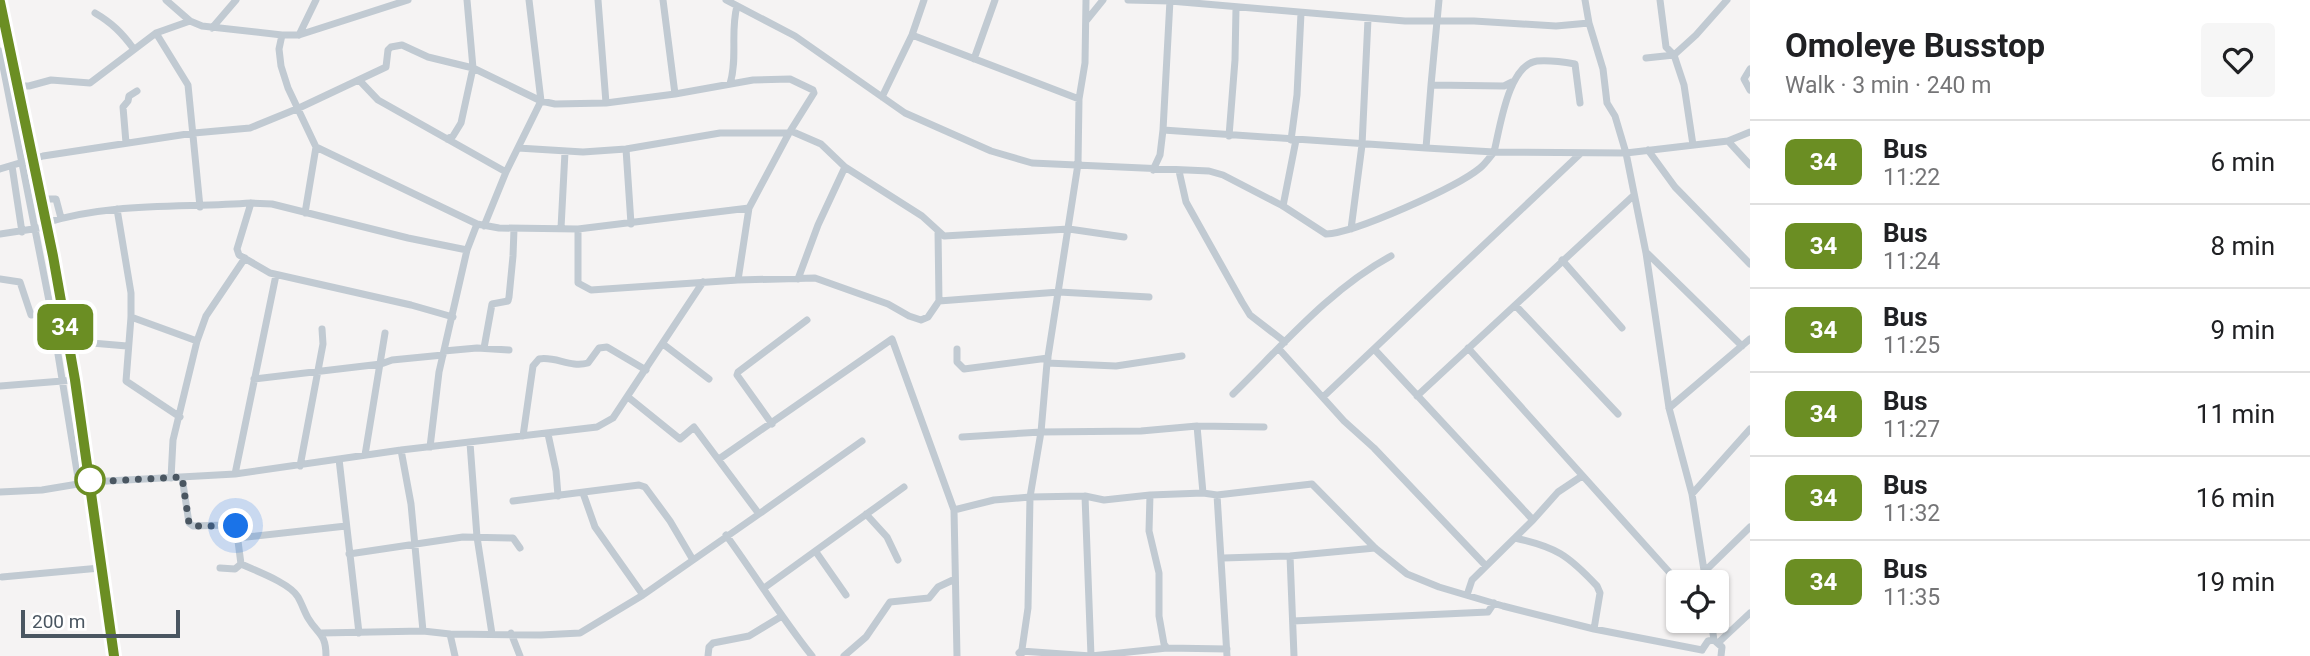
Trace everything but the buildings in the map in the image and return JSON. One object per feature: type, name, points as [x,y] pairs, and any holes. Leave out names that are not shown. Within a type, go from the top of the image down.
[{"type":"highway","points":[[0,2],[18,86],[27,162],[40,199],[56,309],[68,341],[75,380],[84,483],[114,656]]},
{"type":"street","points":[[166,0],[190,21],[212,28],[282,35],[299,35],[408,0]]},
{"type":"street","points":[[212,28],[236,0]]},
{"type":"street","points":[[299,35],[316,0]]},
{"type":"street","points":[[447,139],[453,136],[461,122],[473,68],[467,0]]},
{"type":"street","points":[[430,447],[443,353],[467,250],[541,101],[529,0]]},
{"type":"street","points":[[598,0],[606,103]]},
{"type":"street","points":[[663,0],[675,94]]},
{"type":"street","points":[[726,0],[795,36],[905,113],[991,151],[1032,163],[1209,171],[1223,175],[1283,206],[1326,233],[1351,229],[1447,188],[1481,168],[1494,152],[1512,82]]},
{"type":"street","points":[[882,97],[912,35],[925,0]]},
{"type":"street","points":[[974,59],[995,0]]},
{"type":"street","points":[[1086,0],[1085,63],[1079,99],[1078,164],[1047,361],[1041,432],[1030,497],[1028,608],[1019,654],[1091,656],[1167,648],[1227,653],[1217,495]]},
{"type":"street","points":[[1085,23],[1103,0]]},
{"type":"street","points":[[1128,0],[1170,1],[1368,19],[1556,26],[1589,23]]},
{"type":"street","points":[[1426,148],[1439,0]]},
{"type":"street","points":[[1586,0],[1589,23],[1603,69],[1607,103],[1615,116],[1626,153],[1646,253],[1670,408],[1692,494],[1704,570]]},
{"type":"street","points":[[1660,0],[1667,47],[1674,55],[1684,85],[1693,145]]},
{"type":"street","points":[[1646,58],[1674,55],[1727,0]]},
{"type":"street","points":[[1153,170],[1160,155],[1163,130],[1170,1]]},
{"type":"street","points":[[730,84],[734,69],[732,25],[737,6]]},
{"type":"street","points":[[1229,136],[1236,8]]},
{"type":"street","points":[[95,13],[110,22],[133,48]]},
{"type":"street","points":[[1283,206],[1293,140],[1301,13]]},
{"type":"street","points":[[1351,229],[1362,145],[1368,19]]},
{"type":"street","points":[[18,86],[51,80],[90,83],[156,33],[190,21]]},
{"type":"street","points":[[156,33],[188,85],[200,207]]},
{"type":"street","points":[[282,35],[279,49],[281,66],[288,88],[316,147],[305,212]]},
{"type":"street","points":[[912,35],[1079,99]]},
{"type":"street","points":[[0,169],[43,156],[194,133],[250,128],[386,67],[388,50],[396,45],[402,45],[428,57],[473,68],[541,101],[555,104],[606,103],[753,80],[790,79],[813,90],[813,96],[790,132],[749,208],[738,280]]},
{"type":"street","points":[[0,51],[42,227]]},
{"type":"street","points":[[1431,85],[1504,86],[1512,82],[1525,66],[1535,61],[1576,64],[1580,103]]},
{"type":"street","points":[[1750,69],[1744,79],[1750,90]]},
{"type":"street","points":[[359,80],[378,100],[506,172]]},
{"type":"street","points":[[126,143],[123,107],[129,96],[137,91]]},
{"type":"street","points":[[1163,130],[1362,145],[1494,152],[1581,153],[1626,153],[1728,141],[1750,132]]},
{"type":"street","points":[[518,148],[565,152],[626,149],[720,133],[790,132],[821,144],[845,167],[922,216],[944,236],[1069,229],[1124,237]]},
{"type":"street","points":[[1728,141],[1750,165]]},
{"type":"street","points":[[316,147],[480,225],[514,229],[578,229],[675,216],[711,215],[749,208]]},
{"type":"street","points":[[626,149],[631,224]]},
{"type":"street","points":[[1648,150],[1675,187],[1750,264]]},
{"type":"street","points":[[561,228],[565,152]]},
{"type":"street","points":[[1323,397],[1581,153]]},
{"type":"street","points":[[12,166],[22,232]]},
{"type":"street","points":[[798,279],[818,225],[845,167]]},
{"type":"street","points":[[1180,171],[1186,202],[1242,302],[1250,315],[1285,342]]},
{"type":"street","points":[[1417,396],[1633,196]]},
{"type":"street","points":[[40,199],[56,199],[61,218]]},
{"type":"street","points":[[251,203],[237,244],[239,255],[244,258],[276,275],[453,317]]},
{"type":"street","points":[[0,234],[42,227],[61,218],[117,209],[251,203],[272,204],[467,250]]},
{"type":"street","points":[[117,209],[130,285],[131,317],[126,381],[180,417]]},
{"type":"street","points":[[484,348],[492,304],[508,301],[514,229]]},
{"type":"street","points":[[578,229],[578,283],[591,290],[738,280],[815,278],[888,304],[917,320],[928,317],[939,301],[938,231]]},
{"type":"street","points":[[1646,253],[1742,346]]},
{"type":"street","points":[[1233,394],[1285,342],[1362,273],[1391,257]]},
{"type":"street","points":[[171,478],[173,440],[197,341],[206,316],[244,258]]},
{"type":"street","points":[[1562,260],[1622,328]]},
{"type":"street","points":[[235,474],[276,275]]},
{"type":"street","points":[[0,279],[20,282],[31,315],[56,309],[62,381],[84,483]]},
{"type":"street","points":[[0,492],[42,490],[84,483],[235,474],[604,425],[613,418],[628,397],[703,282]]},
{"type":"street","points":[[939,301],[1059,292],[1149,297]]},
{"type":"street","points":[[1516,306],[1618,414]]},
{"type":"street","points":[[131,317],[197,341]]},
{"type":"street","points":[[772,424],[737,372],[807,320]]},
{"type":"street","points":[[300,466],[323,344],[323,328]]},
{"type":"street","points":[[365,455],[385,333]]},
{"type":"street","points":[[719,459],[892,339],[954,510],[957,656]]},
{"type":"street","points":[[1670,408],[1750,339]]},
{"type":"street","points":[[68,341],[127,346]]},
{"type":"street","points":[[663,344],[709,379]]},
{"type":"street","points":[[523,436],[533,366],[539,359],[546,358],[579,366],[587,363],[599,348],[607,346],[646,370]]},
{"type":"street","points":[[254,379],[381,365],[392,360],[484,348],[509,350]]},
{"type":"street","points":[[1468,348],[1667,570]]},
{"type":"street","points":[[957,349],[957,362],[964,369],[1047,361],[1116,366],[1182,356]]},
{"type":"street","points":[[1279,349],[1486,566]]},
{"type":"street","points":[[1375,350],[1533,520]]},
{"type":"street","points":[[0,386],[75,380]]},
{"type":"street","points":[[628,397],[680,439],[694,427],[759,514]]},
{"type":"street","points":[[1197,426],[1203,493]]},
{"type":"street","points":[[962,437],[1041,432],[1142,431],[1197,426],[1264,427]]},
{"type":"street","points":[[1692,494],[1750,429]]},
{"type":"street","points":[[548,434],[558,496]]},
{"type":"street","points":[[321,633],[580,633],[643,595],[862,441]]},
{"type":"street","points":[[470,443],[477,537],[492,634]]},
{"type":"street","points":[[401,450],[411,504],[423,631]]},
{"type":"street","points":[[339,459],[359,633]]},
{"type":"street","points":[[1467,594],[1469,583],[1558,492],[1582,476]]},
{"type":"street","points":[[182,477],[189,523],[193,526],[236,526],[241,564]]},
{"type":"street","points":[[954,510],[995,500],[1030,497],[1085,496],[1104,500],[1150,495],[1217,495],[1312,484],[1375,548],[1407,573],[1439,587],[1594,629],[1703,653],[1708,641],[1717,641],[1750,613]]},
{"type":"street","points":[[513,501],[639,485],[645,487],[670,521],[692,560]]},
{"type":"street","points":[[764,588],[904,487]]},
{"type":"street","points":[[583,493],[595,527],[643,595]]},
{"type":"street","points":[[1150,495],[1149,531],[1159,573],[1159,616],[1167,648]]},
{"type":"street","points":[[1085,496],[1091,656]]},
{"type":"street","points":[[866,514],[887,537],[898,560]]},
{"type":"street","points":[[239,538],[346,526]]},
{"type":"street","points":[[1706,570],[1750,527]]},
{"type":"street","points":[[726,535],[812,656]]},
{"type":"street","points":[[349,554],[477,537],[513,538],[520,548]]},
{"type":"street","points":[[1515,538],[1548,546],[1563,554],[1597,586],[1600,593],[1594,629]]},
{"type":"street","points":[[1223,558],[1290,556],[1375,548]]},
{"type":"street","points":[[816,552],[846,595]]},
{"type":"street","points":[[1290,556],[1294,656]]},
{"type":"street","points":[[220,568],[235,569],[241,564]]},
{"type":"street","points":[[241,564],[290,588],[298,595],[308,620],[326,641],[327,656]]},
{"type":"street","points":[[2,578],[100,568]]},
{"type":"street","points":[[844,656],[866,637],[890,602],[929,598],[938,587],[955,579]]},
{"type":"street","points":[[1293,621],[1488,612],[1494,603]]},
{"type":"street","points":[[708,656],[709,647],[713,643],[749,636],[782,616]]},
{"type":"street","points":[[511,633],[519,652]]},
{"type":"street","points":[[1715,633],[1722,654],[1732,656]]},
{"type":"street","points":[[450,634],[455,656]]},
{"type":"street","points":[[519,652],[526,635]]},
{"type":"bus line","name":"34","points":[[0,2],[53,256],[75,380],[114,656]]},
{"type":"route","points":[[90,480],[182,477],[189,523],[193,526],[236,526]]}]
